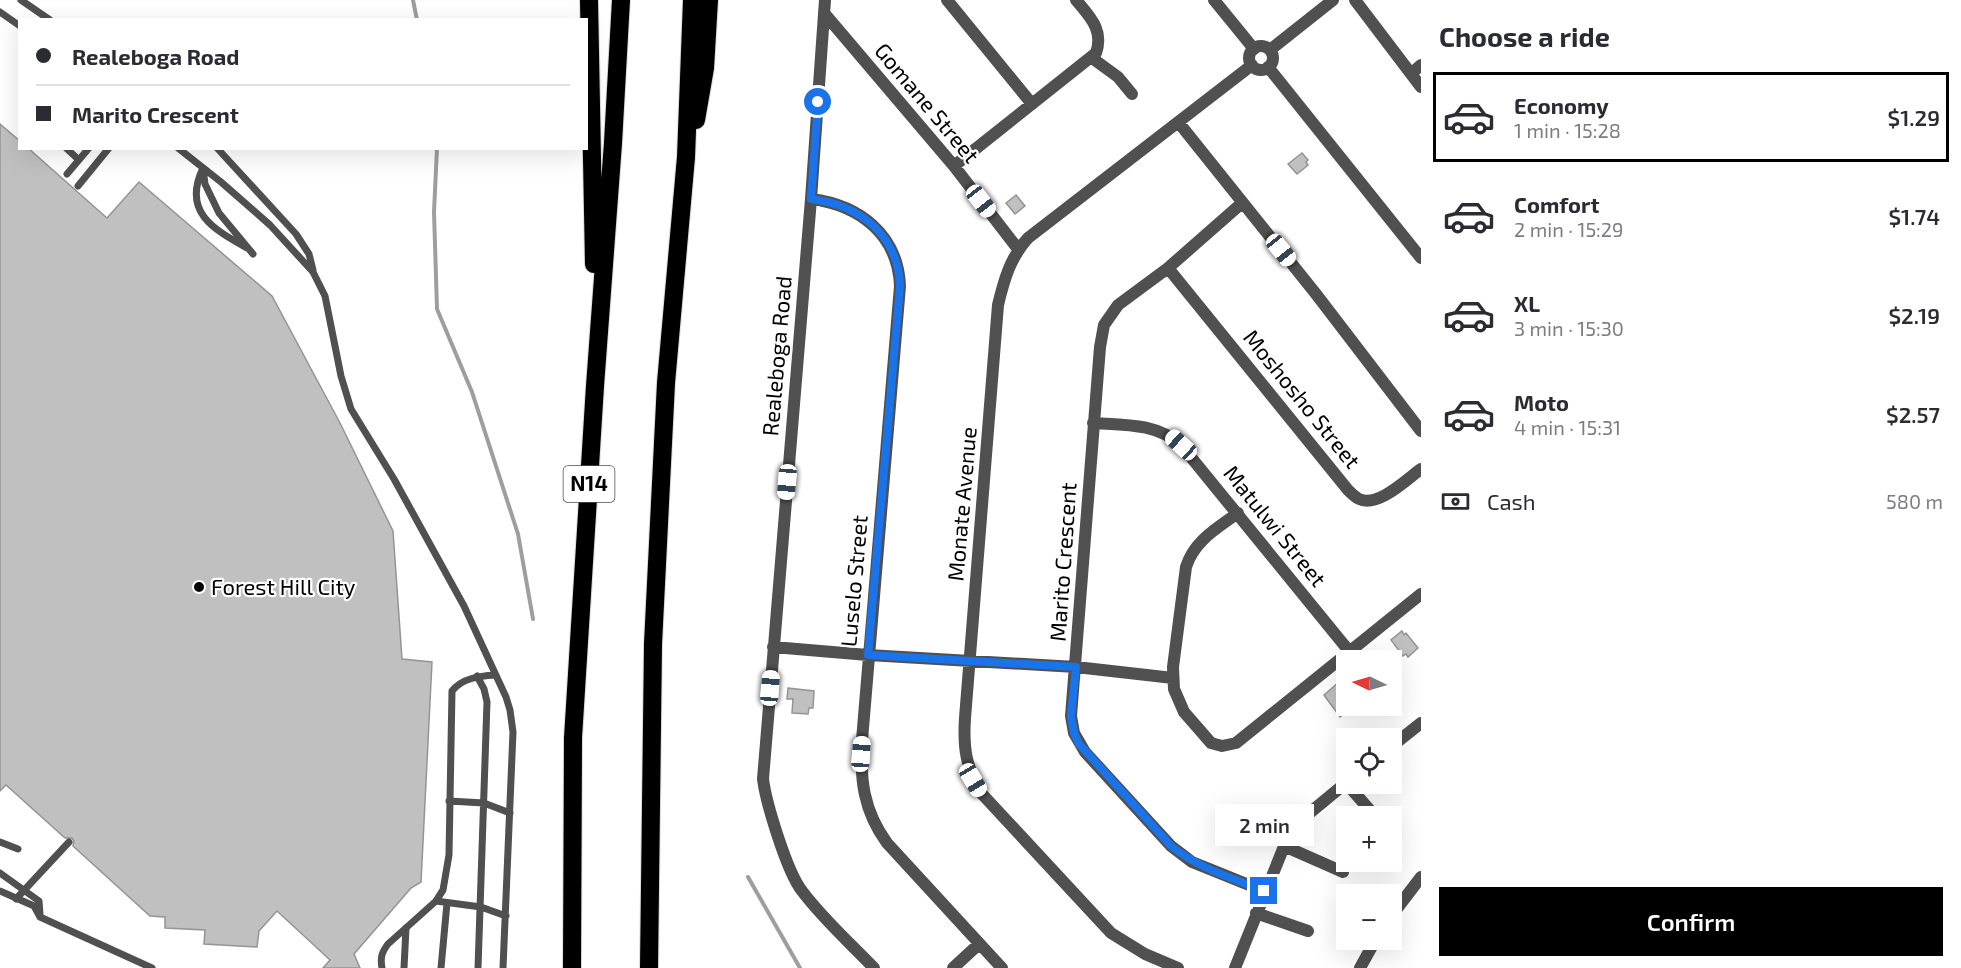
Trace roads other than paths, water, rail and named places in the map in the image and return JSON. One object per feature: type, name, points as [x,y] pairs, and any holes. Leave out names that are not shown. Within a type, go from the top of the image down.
[{"type":"highway","points":[[589,0],[592,74],[595,386]]},
{"type":"highway","name":"N14","points":[[572,968],[573,738],[621,0]]},
{"type":"highway","points":[[649,968],[653,644],[666,383],[686,157],[692,0]]},
{"type":"highway","points":[[686,157],[700,108],[710,0]]},
{"type":"street","points":[[947,0],[1032,104]]},
{"type":"street","points":[[954,166],[1092,58],[1098,46],[1098,31],[1076,0]]},
{"type":"street","points":[[1214,0],[1254,49]]},
{"type":"street","points":[[1270,50],[1333,0]]},
{"type":"street","points":[[1355,0],[1421,87]]},
{"type":"street","name":"Gomane Street","points":[[825,6],[1018,249]]},
{"type":"street","name":"Realeboga Road","points":[[825,6],[763,771],[767,800],[797,884],[874,968]]},
{"type":"street","points":[[1260,46],[1270,50],[1273,59],[1268,67],[1260,69],[1252,65],[1249,56],[1254,49],[1260,46]]},
{"type":"street","points":[[1092,58],[1118,77],[1132,94]]},
{"type":"street","name":"Monate Avenue","points":[[1178,968],[1145,954],[1111,933],[982,794],[968,767],[963,742],[999,305],[1007,270],[1018,249],[1028,238],[1252,65]]},
{"type":"street","points":[[1411,74],[1421,65]]},
{"type":"street","points":[[1268,67],[1421,258]]},
{"type":"street","points":[[1179,123],[1316,294],[1421,431]]},
{"type":"street","name":"Luselo Street","points":[[811,199],[840,204],[863,217],[892,250],[899,272],[900,286],[868,655],[861,779],[871,813],[887,843],[1002,968]]},
{"type":"street","name":"Marito Crescent","points":[[1242,203],[1168,268],[1118,305],[1104,325],[1093,423],[1071,716],[1074,733],[1085,752],[1171,846],[1192,862],[1264,891]]},
{"type":"street","name":"Moshosho Street","points":[[1168,268],[1348,490],[1358,499],[1371,501],[1388,494],[1421,469]]},
{"type":"street","name":"Matulwi Street","points":[[1093,423],[1150,428],[1172,436],[1238,513],[1348,650]]},
{"type":"street","points":[[1238,513],[1201,540],[1191,553],[1185,567],[1173,678],[1178,700],[1188,718],[1211,743],[1218,746],[1236,743],[1336,662]]},
{"type":"street","points":[[1350,650],[1421,594]]},
{"type":"street","points":[[773,647],[1076,667],[1173,678]]},
{"type":"street","points":[[1402,738],[1421,723]]},
{"type":"street","points":[[1235,968],[1264,891],[1292,830],[1336,792]]},
{"type":"street","points":[[1356,794],[1367,806]]},
{"type":"street","points":[[1284,846],[1336,869]]},
{"type":"street","points":[[1402,902],[1421,877]]},
{"type":"street","points":[[1256,913],[1308,931]]},
{"type":"street","points":[[953,968],[979,944]]},
{"type":"street","points":[[1360,968],[1370,950]]},
{"type":"lane","points":[[21,0],[47,18]]},
{"type":"lane","points":[[0,12],[18,25]]},
{"type":"lane","points":[[68,150],[79,160]]},
{"type":"lane","points":[[67,174],[87,150]]},
{"type":"lane","points":[[78,186],[107,150]]},
{"type":"lane","points":[[180,150],[270,225],[313,272]]},
{"type":"lane","points":[[219,150],[296,234],[309,254],[313,272],[325,296],[340,376],[351,409],[394,479],[464,606],[506,696],[512,722],[503,968]]},
{"type":"lane","points":[[203,168],[195,202],[201,215],[224,235],[247,248]]},
{"type":"lane","points":[[203,168],[205,184],[211,200],[253,254]]},
{"type":"lane","points":[[337,383],[346,394]]},
{"type":"lane","points":[[382,968],[380,960],[382,952],[436,902],[443,890],[449,855],[452,695],[455,687],[477,676],[495,675]]},
{"type":"lane","points":[[477,676],[484,689],[487,702],[478,968]]},
{"type":"lane","points":[[449,801],[484,803],[510,813]]},
{"type":"lane","points":[[0,842],[18,849]]},
{"type":"lane","points":[[16,899],[69,842]]},
{"type":"lane","points":[[0,873],[39,901],[40,917]]},
{"type":"lane","points":[[0,891],[34,906],[40,917],[152,968]]},
{"type":"lane","points":[[436,902],[481,907],[506,916]]},
{"type":"lane","points":[[441,968],[447,903]]},
{"type":"lane","points":[[404,968],[406,928]]},
{"type":"waterway","points":[[413,0],[417,18]]},
{"type":"waterway","points":[[437,150],[434,212],[437,309],[472,392],[518,534],[533,619]]},
{"type":"waterway","points":[[748,877],[800,968]]},
{"type":"place","name":"Forest Hill City","points":[[199,587]]}]
